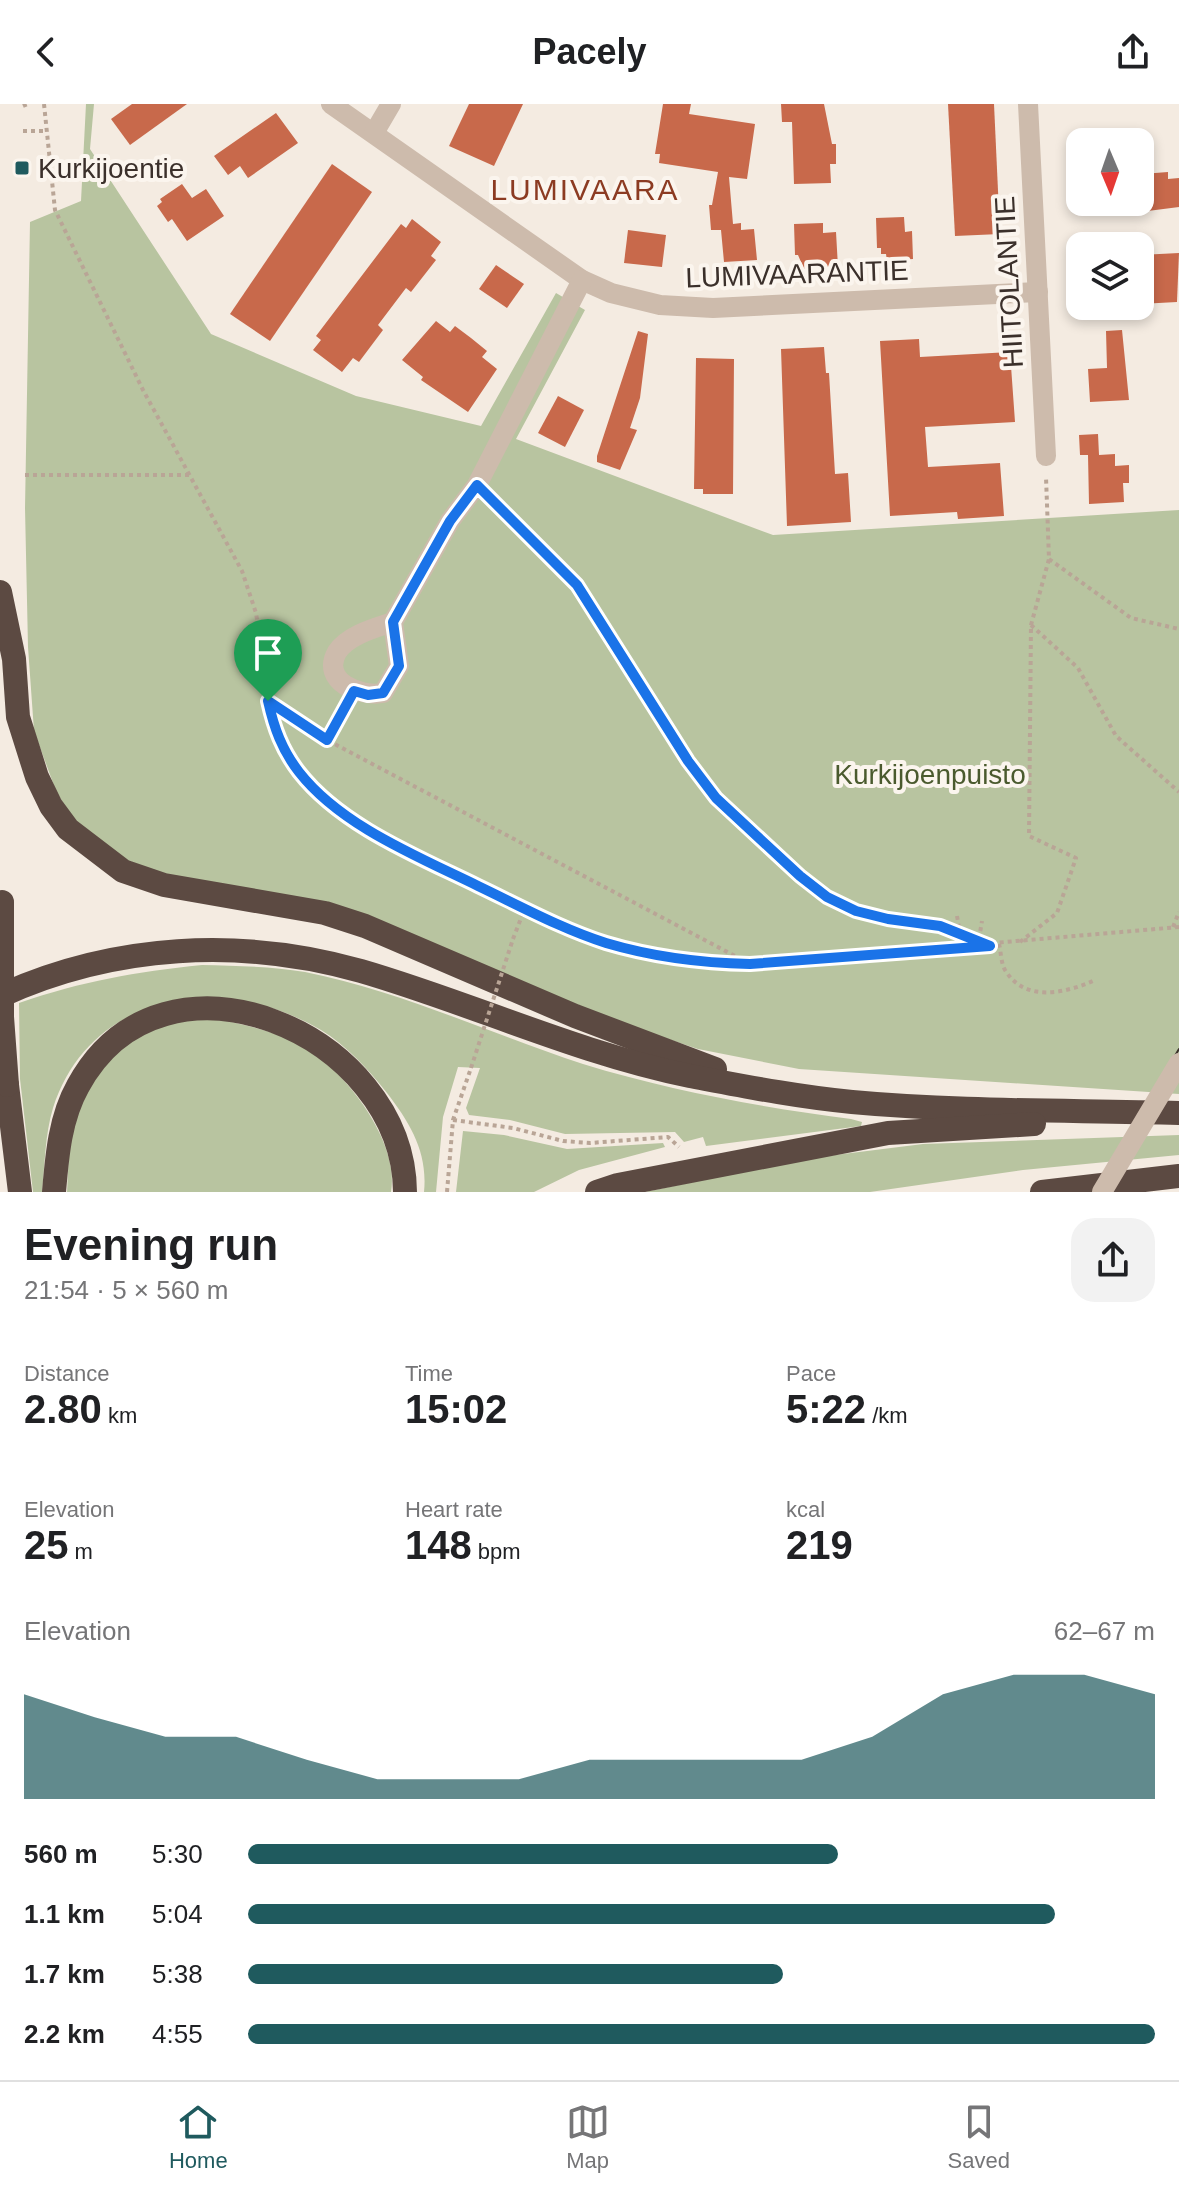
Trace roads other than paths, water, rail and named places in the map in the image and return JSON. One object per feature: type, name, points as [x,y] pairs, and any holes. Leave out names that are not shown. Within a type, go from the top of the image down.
[{"type":"highway","points":[[0,592],[14,659],[18,717],[37,777],[51,806],[68,829],[123,871],[164,885],[325,913],[365,926],[575,1016],[761,1088]]},
{"type":"highway","points":[[1,898],[2,1017],[20,1192]]},
{"type":"highway","points":[[0,996],[82,965],[138,954],[198,950],[252,952],[309,959],[361,971],[538,1033],[686,1075],[851,1102],[1179,1113]]},
{"type":"highway","points":[[54,1192],[61,1131],[77,1086],[92,1063],[109,1045],[150,1019],[169,1012],[216,1007],[265,1017],[289,1027],[329,1051],[352,1071],[376,1100],[392,1128],[401,1151],[405,1192]]},
{"type":"highway","points":[[597,1192],[618,1185],[888,1133],[1044,1123],[1119,1112]]},
{"type":"highway","points":[[1042,1192],[1179,1176]]},
{"type":"street","name":"LUMIVAARANTIE","points":[[331,104],[582,280],[634,299],[688,308],[1038,292]]},
{"type":"street","points":[[374,133],[391,104]]},
{"type":"street","name":"HIITOLANTIE","points":[[1028,104],[1046,456]]},
{"type":"street","points":[[393,622],[362,633],[338,651],[334,665],[339,681],[354,691],[368,695],[383,693],[399,666],[393,622],[450,521],[477,485],[582,280]]},
{"type":"street","points":[[1102,1192],[1179,1063]]},
{"type":"tram line","points":[[1094,1192],[1179,1049]]},
{"type":"tram line","points":[[1109,1192],[1179,1075]]},
{"type":"place","name":"Kurkijoentie","points":[[22,168]]},
{"type":"district","name":"LUMIVAARA","points":[[585,189]]},
{"type":"park label","name":"Kurkijoenpuisto","points":[[930,774]]}]
